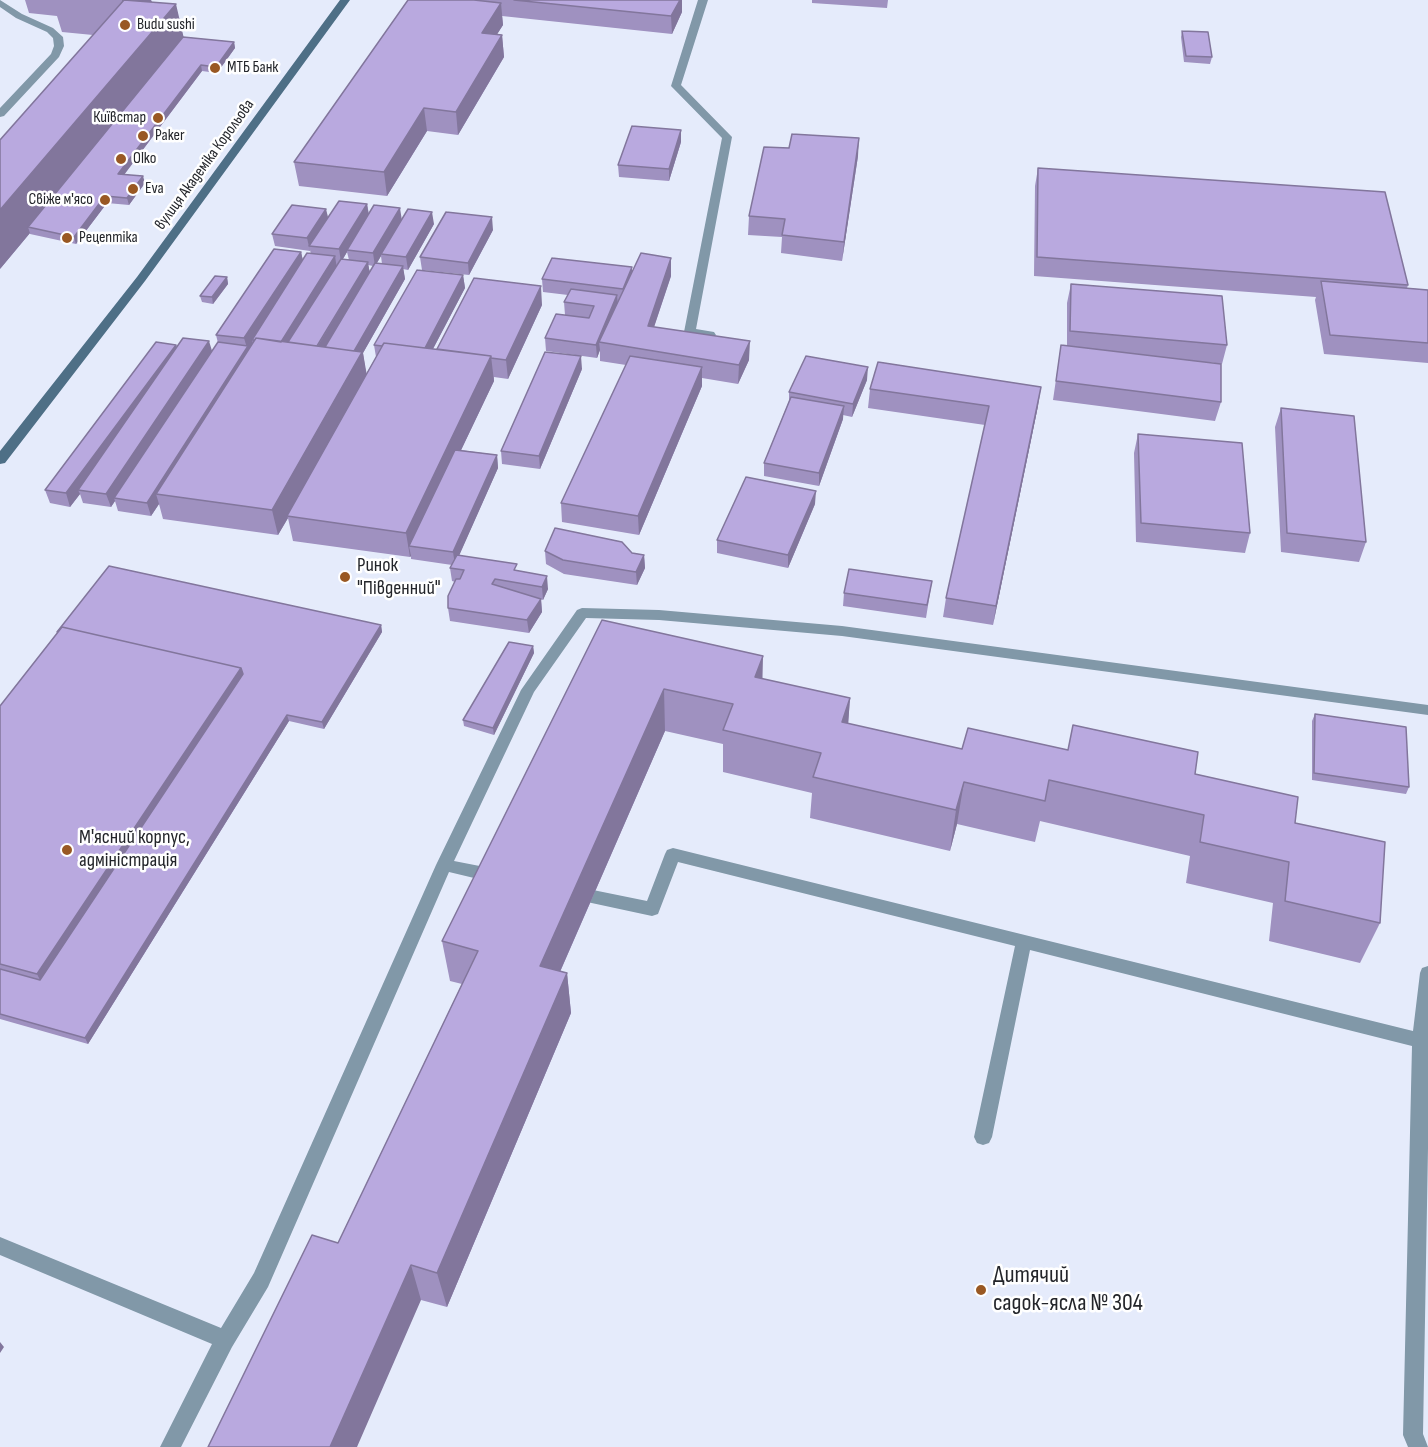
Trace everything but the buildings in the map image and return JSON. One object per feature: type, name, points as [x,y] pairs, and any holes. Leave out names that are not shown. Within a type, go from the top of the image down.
[{"type":"main road","name":"вулиця Академіка Корольова","points":[[0,460],[148,270],[345,0]]},
{"type":"lane","points":[[703,0],[676,86],[727,137],[690,332],[725,338]]},
{"type":"lane","points":[[0,3],[19,16],[50,30],[58,37],[60,46],[56,55],[0,114]]},
{"type":"lane","points":[[170,1447],[225,1340],[261,1280],[444,866],[528,690],[582,613],[659,615],[842,631],[1428,710]]},
{"type":"lane","points":[[593,897],[652,909],[673,854],[1421,1041]]},
{"type":"lane","points":[[444,866],[501,877]]},
{"type":"lane","points":[[983,1137],[1024,941]]},
{"type":"lane","points":[[1419,1447],[1413,1435],[1424,1136],[1421,1041],[1428,973]]},
{"type":"lane","points":[[0,1246],[225,1340]]},
{"type":"place","name":"Budu sushi","points":[[125,25]]},
{"type":"place","name":"МТБ Банк","points":[[215,68]]},
{"type":"place","name":"Київстар","points":[[158,118]]},
{"type":"place","name":"Paker","points":[[143,136]]},
{"type":"place","name":"Olko","points":[[121,159]]},
{"type":"place","name":"Eva","points":[[133,189]]},
{"type":"place","name":"Свіже м'ясо","points":[[105,200]]},
{"type":"place","name":"Рецептіка","points":[[67,238]]},
{"type":"place","name":"Ринок \"Південний\"","points":[[345,577]]},
{"type":"place","name":"М'ясний корпус, адміністрація","points":[[67,850]]},
{"type":"place","name":"Дитячий садок-ясла № 304","points":[[981,1290]]}]
